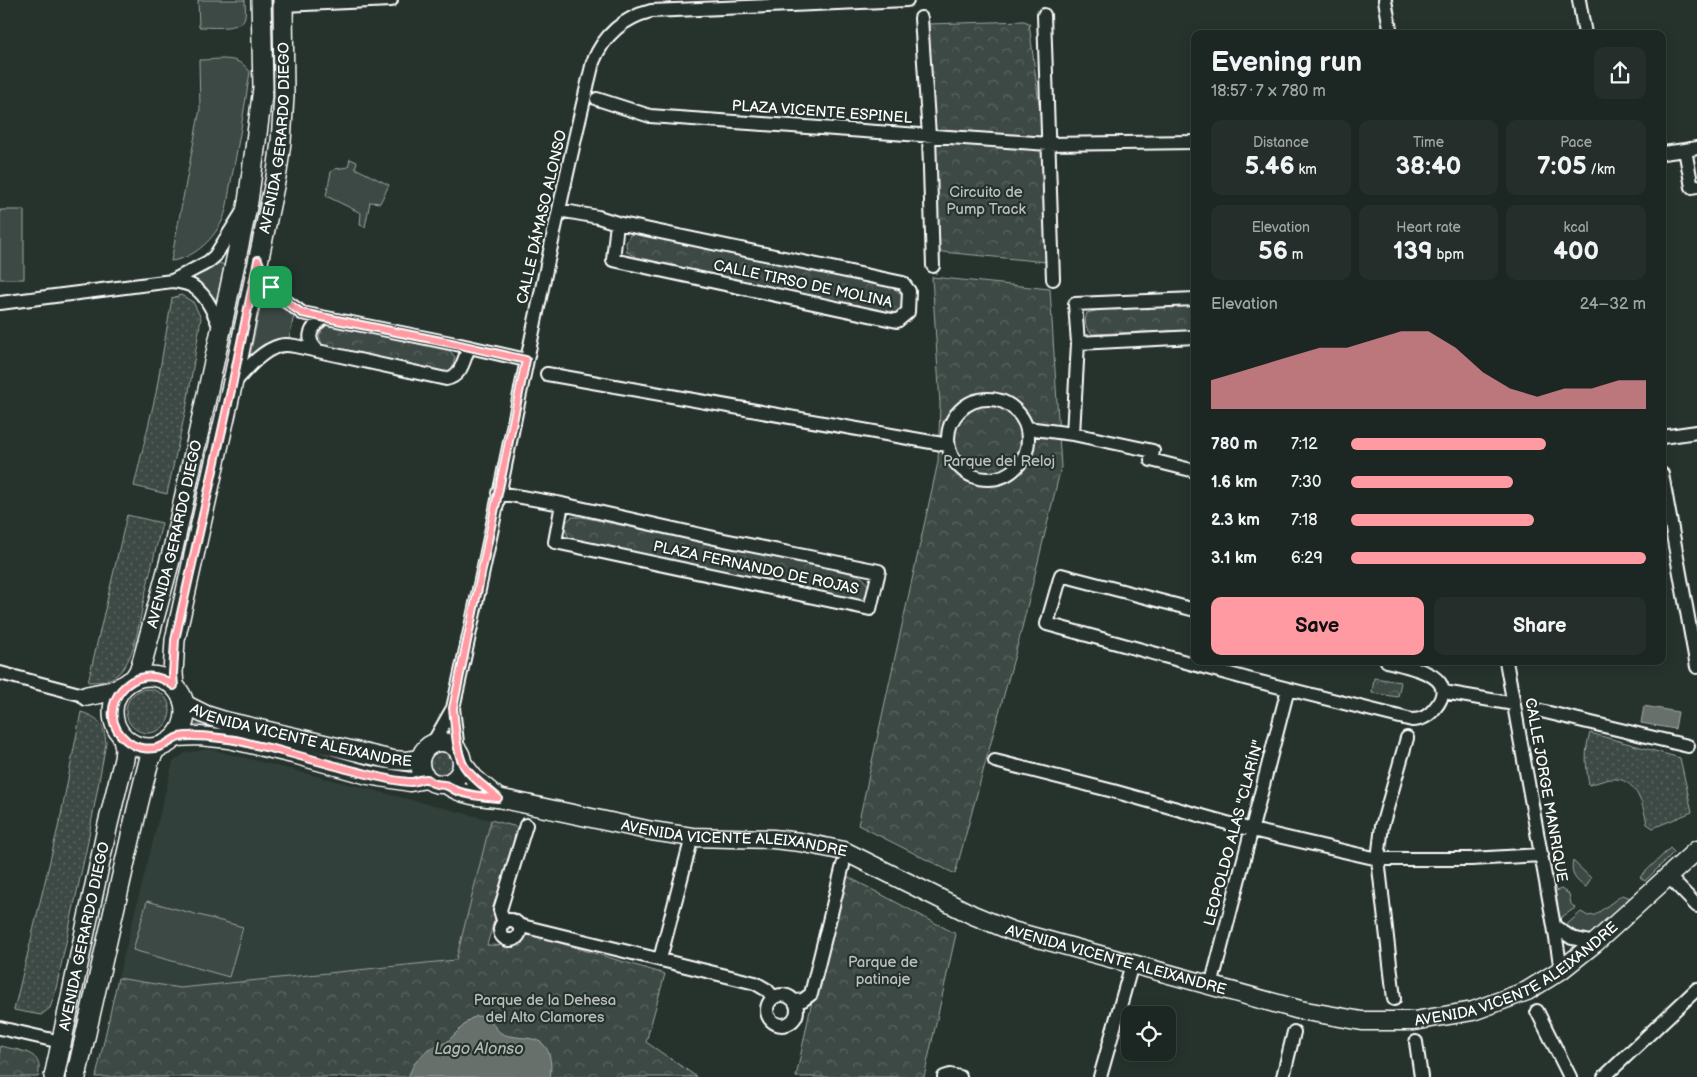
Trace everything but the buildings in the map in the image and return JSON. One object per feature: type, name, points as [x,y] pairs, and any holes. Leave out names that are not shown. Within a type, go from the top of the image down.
[{"type":"main road","name":"AVENIDA GERARDO DIEGO","points":[[130,682],[139,671],[144,659],[173,549],[222,330],[248,202],[262,88],[261,0]]},
{"type":"main road","name":"AVENIDA GERARDO DIEGO","points":[[174,686],[175,640],[232,386],[277,172],[284,96],[283,2]]},
{"type":"main road","points":[[87,696],[112,691],[130,682],[148,676],[155,676],[169,682],[181,694],[184,704],[184,722],[169,743],[156,748],[136,746],[124,738],[118,730],[114,721],[114,702],[119,693],[130,682]]},
{"type":"main road","points":[[87,696],[114,721]]},
{"type":"main road","name":"AVENIDA GERARDO DIEGO","points":[[54,1077],[108,824],[124,759],[124,738]]},
{"type":"main road","name":"AVENIDA GERARDO DIEGO","points":[[76,1077],[138,805],[149,761],[156,748]]},
{"type":"street","points":[[283,2],[391,0]]},
{"type":"street","name":"CALLE DÁMASO ALONSO","points":[[433,743],[453,708],[526,360],[593,62],[602,42],[622,23],[650,11],[907,0]]},
{"type":"street","points":[[1385,0],[1390,30]]},
{"type":"street","points":[[1579,0],[1584,30]]},
{"type":"street","points":[[1044,14],[1053,279]]},
{"type":"street","points":[[921,18],[929,136],[933,266]]},
{"type":"street","name":"PLAZA VICENTE ESPINEL","points":[[597,99],[650,116],[1048,144],[1191,142]]},
{"type":"street","points":[[1666,152],[1691,149],[1692,187],[1697,186]]},
{"type":"street","points":[[172,281],[208,262],[215,256],[248,202]]},
{"type":"street","name":"CALLE TIRSO DE MOLINA","points":[[560,210],[903,283],[909,291],[908,312],[897,321],[613,260],[617,223]]},
{"type":"street","points":[[258,260],[265,278],[279,296],[302,313],[526,360]]},
{"type":"street","points":[[0,303],[172,281],[185,283],[196,288],[210,307],[222,330]]},
{"type":"street","points":[[1073,434],[1078,343],[1075,304],[1191,299]]},
{"type":"street","points":[[318,351],[313,346],[310,335],[313,327],[323,318]]},
{"type":"street","points":[[1078,343],[1191,337]]},
{"type":"street","points":[[232,386],[268,351],[281,345],[295,346],[446,379],[454,378],[458,373],[469,347]]},
{"type":"street","points":[[547,374],[948,445]]},
{"type":"street","points":[[990,398],[1014,407],[1022,416],[1027,428],[1029,440],[1027,452],[1022,462],[1004,477],[992,480],[974,477],[958,467],[948,445],[950,425],[956,414],[965,405],[977,400],[990,398]]},
{"type":"street","points":[[1027,428],[1073,434],[1153,450],[1151,460],[1191,470]]},
{"type":"street","points":[[1666,436],[1697,432]]},
{"type":"street","name":"PLAZA FERNANDO DE ROJAS","points":[[498,492],[562,504],[719,539],[879,571],[870,609],[555,542],[562,504]]},
{"type":"street","points":[[1666,496],[1697,667]]},
{"type":"street","points":[[1191,609],[1061,575],[1047,624],[1191,663]]},
{"type":"street","points":[[1199,665],[1412,720],[1423,718],[1439,704],[1444,692],[1442,686],[1426,672],[1401,665]]},
{"type":"street","name":"CALLE JORGE MANRIQUE","points":[[1507,665],[1561,970]]},
{"type":"street","points":[[0,673],[87,696]]},
{"type":"street","name":"LEOPOLDO ALAS \"CLARÍN\"","points":[[1211,986],[1288,689]]},
{"type":"street","points":[[1444,692],[1514,704]]},
{"type":"street","name":"AVENIDA VICENTE ALEIXANDRE","points":[[184,704],[206,715],[225,721],[372,756],[402,761],[420,759]]},
{"type":"street","name":"CALLE DÁMASO ALONSO","points":[[453,708],[460,757]]},
{"type":"street","points":[[1537,710],[1688,746]]},
{"type":"street","name":"AVENIDA VICENTE ALEIXANDRE","points":[[175,737],[199,736],[229,739],[368,774],[410,782],[426,779]]},
{"type":"street","points":[[1394,999],[1378,859],[1382,826],[1407,738]]},
{"type":"street","points":[[433,743],[447,743],[460,757],[461,771],[452,782],[439,785],[426,779],[422,773],[420,759],[422,753],[433,743]]},
{"type":"street","name":"AVENIDA VICENTE ALEIXANDRE","points":[[460,757],[474,778],[498,798]]},
{"type":"street","points":[[995,761],[1113,791],[1252,830],[1378,859],[1470,859],[1542,855]]},
{"type":"street","name":"AVENIDA VICENTE ALEIXANDRE","points":[[446,784],[459,792],[476,796],[498,798],[652,832],[692,837],[773,839],[800,842],[844,851],[991,924],[1012,931],[1300,1010],[1362,1021],[1414,1021],[1473,1011],[1527,991],[1561,970],[1595,943],[1697,850]]},
{"type":"street","points":[[504,923],[500,910],[526,825]]},
{"type":"street","points":[[660,959],[692,837]]},
{"type":"street","points":[[796,1001],[803,1000],[810,994],[843,865]]},
{"type":"street","points":[[1668,876],[1697,906]]},
{"type":"street","points":[[518,925],[520,930],[518,936],[509,940],[504,938],[501,928],[504,923],[510,920],[518,925],[756,983],[767,990],[773,997]]},
{"type":"street","points":[[1554,926],[1572,938],[1595,943]]},
{"type":"street","points":[[1100,1077],[1132,964]]},
{"type":"street","points":[[1604,1077],[1697,989]]},
{"type":"street","points":[[788,995],[796,1001],[798,1011],[794,1020],[790,1023],[780,1025],[768,1016],[767,1006],[773,997],[788,995]]},
{"type":"street","points":[[1537,1011],[1570,1077]]},
{"type":"street","points":[[0,1028],[61,1042]]},
{"type":"street","points":[[1283,1077],[1294,1032]]},
{"type":"street","points":[[1416,1042],[1421,1077]]},
{"type":"street","points":[[944,1077],[950,1075],[960,1077]]},
{"type":"shaded area","points":[[209,749],[491,820],[456,960],[180,988],[118,978],[173,762],[185,753]]},
{"type":"green space","points":[[198,0],[245,0],[245,16],[243,21],[233,26],[199,27]]},
{"type":"green space","points":[[921,18],[928,24],[1024,21],[1029,23],[1043,137],[1035,139],[929,136]]},
{"type":"green space","points":[[199,60],[234,60],[245,66],[250,72],[223,219],[207,243],[194,253],[171,261],[200,109]]},
{"type":"green space","name":"Circuito de Pump Track","points":[[932,142],[1041,150],[1048,156],[1047,262],[932,251]]},
{"type":"green space","points":[[350,159],[357,162],[355,168],[389,185],[380,203],[370,202],[365,227],[360,225],[361,213],[326,196],[331,172],[335,169],[348,167]]},
{"type":"green space","points":[[0,210],[24,210],[24,279],[0,279]]},
{"type":"green space","points":[[638,233],[893,288],[903,295],[903,303],[897,312],[884,313],[636,257],[627,252],[626,243],[630,235]]},
{"type":"green space","points":[[219,263],[225,265],[216,300],[205,286],[192,278],[206,272]]},
{"type":"green space","name":"Parque del Reloj","points":[[932,277],[1050,289],[1061,467],[1020,636],[955,874],[858,825],[938,462],[940,404]]},
{"type":"green space","points":[[264,289],[276,305],[294,315],[289,339],[275,341],[249,360]]},
{"type":"green space","points":[[181,295],[193,302],[201,318],[187,404],[167,494],[134,486],[156,393],[172,298]]},
{"type":"green space","points":[[1191,305],[1191,330],[1092,334],[1086,325],[1087,313],[1103,309]]},
{"type":"green space","points":[[327,325],[450,351],[455,357],[452,370],[447,373],[327,348],[322,344],[319,336]]},
{"type":"green space","points":[[127,515],[162,523],[139,627],[130,657],[120,672],[105,680],[88,682]]},
{"type":"green space","points":[[572,517],[582,517],[854,574],[865,580],[869,593],[863,599],[855,601],[573,540],[566,533],[566,522]]},
{"type":"green space","points":[[1374,678],[1401,682],[1398,697],[1372,693]]},
{"type":"green space","points":[[148,689],[160,693],[166,699],[170,711],[166,723],[160,729],[148,733],[136,729],[130,723],[126,711],[130,699],[136,693]]},
{"type":"green space","points":[[81,712],[97,719],[104,731],[106,743],[87,846],[55,993],[50,1008],[41,1015],[14,1010],[61,815]]},
{"type":"green space","points":[[189,714],[217,726],[216,730],[199,727],[185,728]]},
{"type":"green space","points":[[1590,733],[1680,758],[1692,812],[1653,828],[1647,824],[1638,796],[1629,784],[1613,779],[1589,785],[1586,759]]},
{"type":"green space","points":[[440,750],[449,754],[453,763],[449,772],[440,776],[431,772],[427,763],[431,754]]},
{"type":"green space","name":"Parque de la Dehesa del Alto Clamores","points":[[491,820],[521,828],[487,945],[521,946],[526,933],[665,974],[646,1042],[697,1077],[96,1077],[118,978],[180,988],[456,960]]},
{"type":"green space","points":[[1670,848],[1674,852],[1645,881],[1640,877]]},
{"type":"green space","points":[[1573,861],[1591,878],[1586,887],[1574,876],[1572,869]]},
{"type":"green space","name":"Parque de patinaje","points":[[839,872],[956,934],[924,1077],[796,1077]]},
{"type":"green space","points":[[1561,889],[1569,894],[1571,904],[1575,908],[1559,919],[1554,892]]},
{"type":"green space","points":[[1622,895],[1634,899],[1593,935],[1577,935],[1564,927],[1581,912],[1588,916],[1595,915]]},
{"type":"green space","points":[[147,901],[243,927],[229,977],[133,950]]},
{"type":"green space","points":[[0,1046],[29,1053],[34,1057],[38,1061],[38,1077],[0,1077]]},
{"type":"water","points":[[1644,706],[1678,712],[1675,729],[1641,723]]},
{"type":"water","name":"Lago Alonso","points":[[477,1016],[490,1020],[503,1034],[534,1039],[543,1044],[548,1051],[550,1059],[550,1077],[408,1077],[414,1064],[428,1049],[447,1042],[470,1019]]},
{"type":"route","points":[[258,260],[265,278],[271,287],[288,304],[302,313],[526,360],[453,708],[458,751],[462,757],[462,764],[474,778],[498,798],[459,792],[446,784],[439,785],[426,779],[410,782],[368,774],[229,739],[199,736],[175,737],[169,743],[160,747],[151,749],[141,748],[127,741],[120,734],[116,726],[113,712],[114,702],[125,685],[134,679],[155,676],[174,686],[173,654],[175,640],[258,260]]}]
